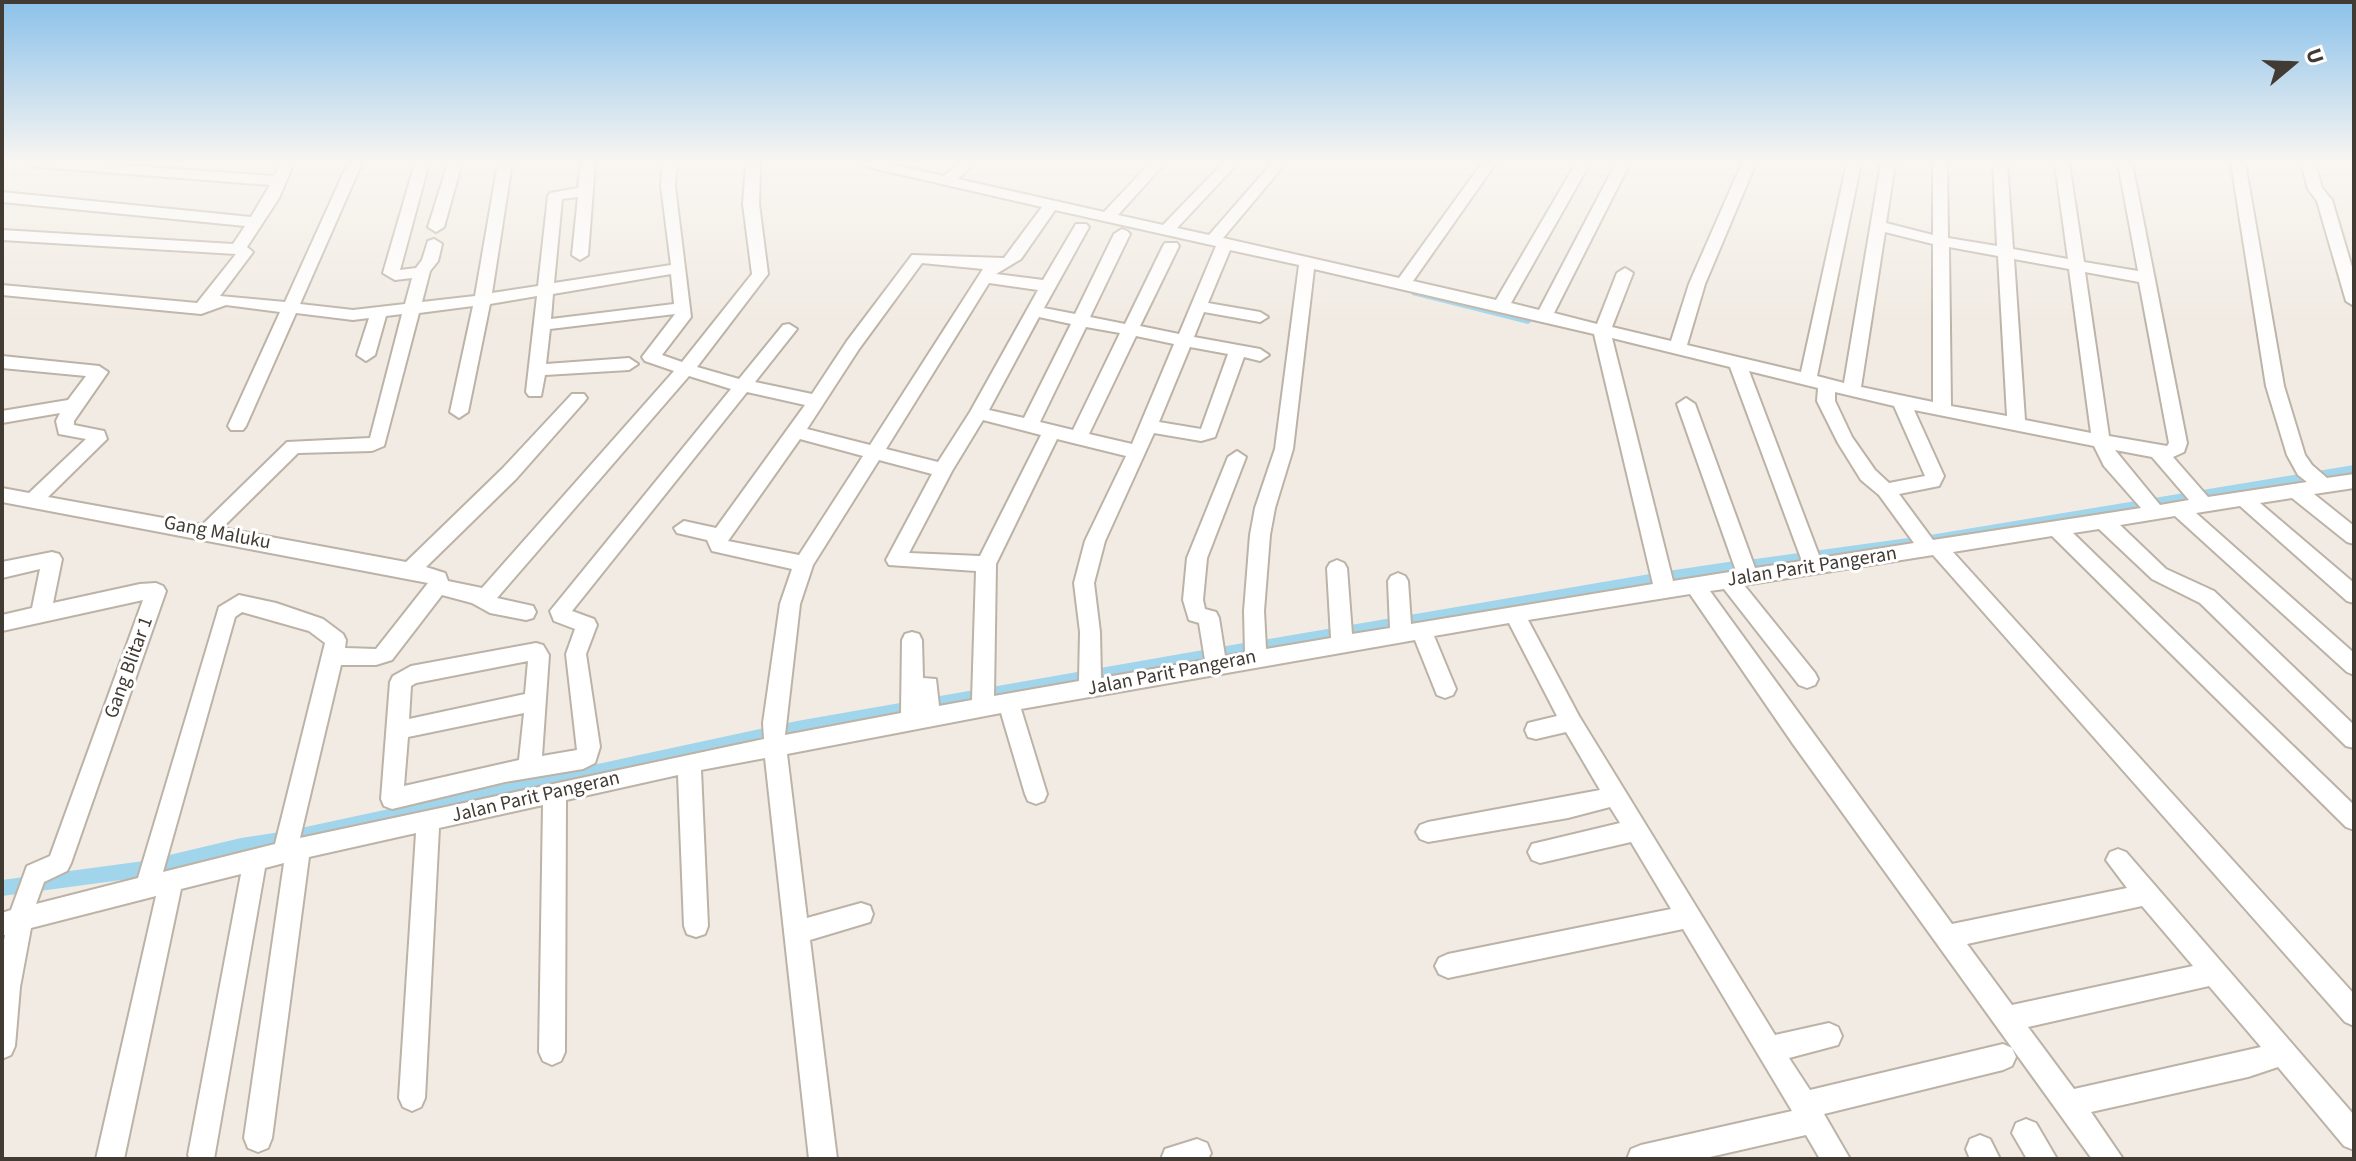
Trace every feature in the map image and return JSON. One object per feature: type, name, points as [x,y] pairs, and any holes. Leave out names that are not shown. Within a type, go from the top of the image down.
[{"type":"street","points":[[207,217],[256,222]]},
{"type":"street","points":[[238,249],[259,217]]},
{"type":"street","points":[[237,426],[331,217]]},
{"type":"street","points":[[407,217],[391,273],[421,272]]},
{"type":"street","points":[[206,532],[293,447],[372,445],[378,442],[421,272],[430,261],[440,217]]},
{"type":"street","points":[[459,412],[483,300],[496,217]]},
{"type":"street","points":[[535,392],[552,217]]},
{"type":"street","points":[[580,255],[583,217]]},
{"type":"street","points":[[672,217],[683,308],[681,321],[651,357],[745,387],[816,401]]},
{"type":"street","points":[[478,597],[489,594],[519,563],[687,367],[760,274],[753,217]]},
{"type":"street","points":[[823,1159],[774,737],[790,604],[804,564],[990,271],[1015,256],[1043,217]]},
{"type":"street","points":[[1109,217],[1169,238],[1219,241],[1901,402],[2170,452],[2178,447],[2178,443],[2135,217]]},
{"type":"street","points":[[1079,436],[1132,330],[1169,238],[1186,217]]},
{"type":"street","points":[[1091,680],[1084,583],[1095,541],[1137,452],[1197,306],[1219,241],[1237,217]]},
{"type":"street","points":[[1403,284],[1450,217]]},
{"type":"street","points":[[1501,306],[1552,217]]},
{"type":"street","points":[[1544,317],[1595,217]]},
{"type":"street","points":[[1677,349],[1697,284],[1726,217]]},
{"type":"street","points":[[1845,217],[1818,382],[1844,439],[1868,475],[1886,490],[1927,544],[2354,1013]]},
{"type":"street","points":[[1852,389],[1881,217]]},
{"type":"street","points":[[1940,217],[1942,409]]},
{"type":"street","points":[[2003,217],[2016,424]]},
{"type":"street","points":[[2069,217],[2101,441],[2111,461],[2157,514]]},
{"type":"street","points":[[2247,217],[2275,386],[2296,455],[2315,479]]},
{"type":"street","points":[[2329,217],[2354,301]]},
{"type":"street","points":[[1880,226],[1940,241],[2147,278]]},
{"type":"street","points":[[986,564],[896,560],[943,470],[1081,227]]},
{"type":"street","points":[[1030,425],[1122,234]]},
{"type":"street","points":[[2,235],[238,249],[245,252],[201,309]]},
{"type":"street","points":[[804,564],[719,546],[716,542],[796,432],[853,345],[918,258],[990,271],[1048,286]]},
{"type":"street","points":[[1256,657],[1254,611],[1260,535],[1265,508],[1284,449],[1307,261]]},
{"type":"street","points":[[2,290],[201,309],[225,300],[353,315],[483,300],[679,268]]},
{"type":"street","points":[[1625,273],[1602,332],[1665,591]]},
{"type":"street","points":[[1197,306],[1260,317]]},
{"type":"street","points":[[542,325],[683,308]]},
{"type":"street","points":[[1033,311],[1260,355]]},
{"type":"street","points":[[366,355],[379,313]]},
{"type":"street","points":[[530,767],[539,655],[536,651],[411,675],[401,682],[390,797],[395,800],[506,789],[530,767],[583,759],[589,753],[576,654],[587,625],[561,615],[560,611],[745,387],[789,329]]},
{"type":"street","points":[[1147,426],[1201,435],[1209,433],[1238,350]]},
{"type":"street","points":[[2,362],[99,373],[65,421],[65,430],[98,435],[98,439],[32,501]]},
{"type":"street","points":[[1737,363],[1810,561]]},
{"type":"street","points":[[538,370],[629,364]]},
{"type":"street","points":[[410,570],[509,474],[578,398]]},
{"type":"street","points":[[1886,490],[1932,481],[1935,476],[1901,402]]},
{"type":"street","points":[[1686,404],[1738,580],[1807,679]]},
{"type":"street","points":[[2,417],[74,405]]},
{"type":"street","points":[[978,413],[1137,452]]},
{"type":"street","points":[[983,698],[986,564],[1052,431]]},
{"type":"street","points":[[796,432],[943,470]]},
{"type":"street","points":[[2158,452],[2199,498]]},
{"type":"street","points":[[1214,656],[1209,618],[1196,614],[1193,600],[1197,558],[1237,457]]},
{"type":"street","name":"Jalan Parit Pangeran","points":[[12,922],[155,876],[255,860],[289,844],[428,822],[506,789],[555,794],[689,763],[774,737],[921,708],[983,698],[1009,704],[1091,680],[1214,656],[1256,657],[1342,643],[1405,626],[1515,614],[1738,580],[1810,561],[2157,514],[2180,510],[2199,498],[2245,500],[2297,491],[2315,479],[2354,481]]},
{"type":"street","points":[[2297,491],[2354,537]]},
{"type":"street","name":"Gang Maluku","points":[[2,495],[410,570],[478,597],[490,605],[526,612]]},
{"type":"street","points":[[2245,500],[2354,595]]},
{"type":"street","points":[[2180,510],[2354,666]]},
{"type":"street","points":[[2104,522],[2159,574],[2207,597],[2354,739]]},
{"type":"street","points":[[684,528],[721,536]]},
{"type":"street","points":[[2057,529],[2354,820]]},
{"type":"street","points":[[2,570],[53,559],[41,615]]},
{"type":"street","points":[[1337,568],[1342,643]]},
{"type":"street","points":[[334,656],[376,657],[385,654],[435,580]]},
{"type":"street","points":[[1398,581],[1405,626],[1445,689]]},
{"type":"street","points":[[1696,587],[1801,737],[2109,1159]]},
{"type":"street","name":"Gang Blitar 1","points":[[2,623],[156,591],[59,863],[29,886],[12,922]]},
{"type":"street","points":[[110,1159],[155,876],[226,613],[239,603],[276,611],[316,625],[336,640],[289,844],[258,1138]]},
{"type":"street","points":[[1515,614],[1571,722],[1836,1159]]},
{"type":"street","points":[[912,640],[921,708]]},
{"type":"street","points":[[395,731],[536,701]]},
{"type":"street","points":[[1009,704],[1036,794]]},
{"type":"street","points":[[1536,730],[1571,722]]},
{"type":"street","points":[[689,763],[696,926]]},
{"type":"street","points":[[552,1052],[555,794]]},
{"type":"street","points":[[1428,832],[1568,808],[1616,796]]},
{"type":"street","points":[[412,1098],[428,822]]},
{"type":"street","points":[[1540,852],[1636,830]]},
{"type":"street","points":[[202,1155],[255,860]]},
{"type":"street","points":[[2118,860],[2354,1136]]},
{"type":"street","points":[[1948,936],[2138,897],[2144,890]]},
{"type":"street","points":[[795,933],[861,914]]},
{"type":"street","points":[[1448,966],[1691,916]]},
{"type":"street","points":[[2,1046],[12,922]]},
{"type":"street","points":[[2008,1019],[2206,975],[2213,970]]},
{"type":"street","points":[[1771,1049],[1829,1036]]},
{"type":"street","points":[[2068,1104],[2248,1064],[2283,1052]]},
{"type":"street","points":[[1641,1159],[2003,1057]]},
{"type":"street","points":[[2026,1133],[2043,1159]]},
{"type":"waterway","points":[[1416,292],[1528,320]]},
{"type":"waterway","points":[[1748,565],[1930,540],[2354,470]]},
{"type":"waterway","points":[[1668,576],[1735,566]]},
{"type":"waterway","points":[[1263,646],[1650,579]]},
{"type":"waterway","points":[[2,888],[144,869],[241,845],[287,838],[797,727],[1249,648]]}]
